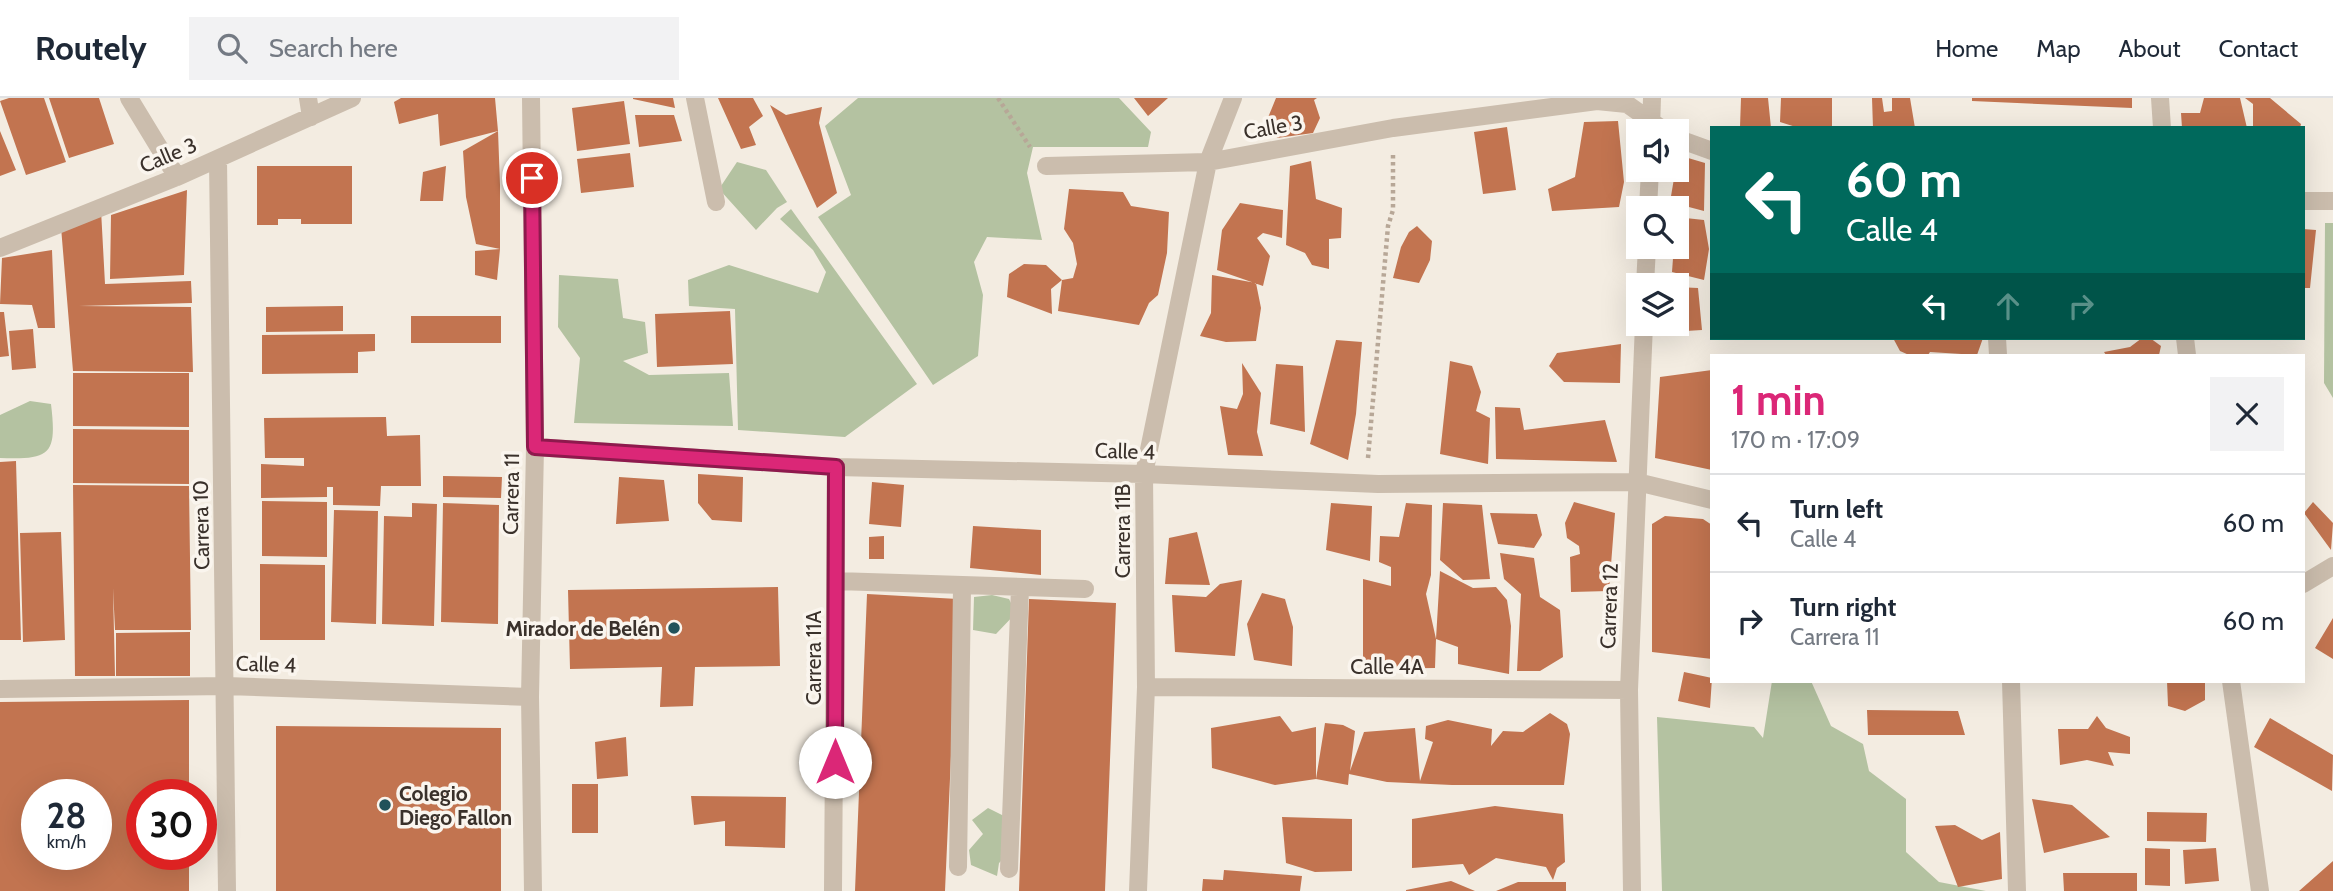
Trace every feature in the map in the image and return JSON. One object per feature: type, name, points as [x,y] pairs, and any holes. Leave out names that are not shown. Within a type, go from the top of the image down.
[{"type":"street","points":[[129,98],[177,177]]},
{"type":"street","points":[[308,98],[311,117]]},
{"type":"street","name":"Calle 3","points":[[0,248],[177,177],[352,98]]},
{"type":"street","name":"Carrera 11","points":[[531,98],[535,447],[530,697],[533,891]]},
{"type":"street","points":[[695,98],[716,202]]},
{"type":"street","name":"Carrera 11B","points":[[1138,891],[1146,687],[1144,474],[1208,162],[1233,98]]},
{"type":"street","points":[[1652,98],[1655,119]]},
{"type":"street","points":[[2160,98],[2162,126]]},
{"type":"street","name":"Calle 3","points":[[1046,166],[1208,162],[1393,128],[1597,101],[1627,104],[1644,119]]},
{"type":"street","points":[[1689,143],[1710,150]]},
{"type":"street","name":"Carrera 10","points":[[218,159],[227,891]]},
{"type":"street","points":[[2305,201],[2333,201]]},
{"type":"street","name":"Carrera 12","points":[[1632,891],[1629,690],[1643,336]]},
{"type":"street","name":"Calle 4","points":[[535,447],[836,467],[1144,474],[1366,483],[1637,482],[1710,500]]},
{"type":"street","name":"Carrera 11A","points":[[834,891],[836,467]]},
{"type":"street","points":[[2305,583],[2333,566]]},
{"type":"street","points":[[836,581],[1085,589]]},
{"type":"street","points":[[958,867],[962,587]]},
{"type":"street","points":[[1009,869],[1020,588]]},
{"type":"street","points":[[2011,683],[2017,891]]},
{"type":"street","points":[[2231,683],[2260,891]]},
{"type":"street","name":"Calle 4","points":[[0,689],[226,686],[530,697]]},
{"type":"street","name":"Calle 4A","points":[[1146,687],[1629,690]]},
{"type":"path","points":[[998,98],[1004,102],[1020,135],[1046,166]]},
{"type":"path","points":[[1366,483],[1388,226],[1393,210],[1393,128]]},
{"type":"green space","points":[[858,98],[1119,98],[1151,132],[1148,147],[1033,147],[1027,173],[1042,240],[987,237],[974,262],[983,295],[978,356],[933,385],[818,217],[851,195],[825,126]]},
{"type":"green space","points":[[737,162],[766,170],[787,202],[777,208],[756,230],[719,189]]},
{"type":"green space","points":[[791,209],[917,384],[845,437],[738,430],[735,309],[689,306],[688,280],[729,265],[818,293],[826,272],[813,250],[780,219]]},
{"type":"green space","points":[[2325,223],[2333,223],[2333,398],[2324,383]]},
{"type":"green space","points":[[559,275],[618,279],[623,318],[645,322],[648,353],[623,361],[649,375],[729,373],[733,426],[574,423],[580,358],[558,327]]},
{"type":"green space","points":[[30,401],[51,404],[51,444],[40,455],[0,458],[0,415]]},
{"type":"green space","points":[[992,595],[1009,599],[1016,613],[996,634],[973,630],[974,597]]},
{"type":"green space","points":[[1772,683],[1812,683],[1831,726],[1863,744],[1869,771],[1906,799],[1906,852],[1939,882],[1986,891],[1662,891],[1657,717],[1754,727],[1763,738]]},
{"type":"green space","points":[[988,808],[1010,819],[1011,851],[999,863],[997,876],[971,865],[969,850],[983,834],[972,820]]},
{"type":"building","points":[[9,98],[44,98],[66,162],[26,175],[0,101]]},
{"type":"building","points":[[49,98],[99,98],[114,144],[69,158]]},
{"type":"building","points":[[401,98],[495,98],[498,131],[440,146],[438,114],[399,124],[394,102]]},
{"type":"building","points":[[673,98],[675,108],[633,99]]},
{"type":"building","points":[[718,98],[753,98],[763,116],[749,127],[756,145],[741,149]]},
{"type":"building","points":[[1134,98],[1168,98],[1148,116]]},
{"type":"building","points":[[1276,98],[1317,98],[1314,100],[1320,118],[1313,133],[1277,138],[1267,120]]},
{"type":"building","points":[[1741,98],[1768,98],[1771,126],[1740,126]]},
{"type":"building","points":[[1781,98],[1832,98],[1832,126],[1793,126],[1780,122]]},
{"type":"building","points":[[1872,98],[1882,98],[1884,112],[1892,111],[1892,98],[1910,98],[1915,126],[1873,126]]},
{"type":"building","points":[[1972,98],[2132,98],[2132,108],[1972,101]]},
{"type":"building","points":[[2204,98],[2240,98],[2247,126],[2182,126],[2181,113],[2200,113]]},
{"type":"building","points":[[2245,98],[2270,98],[2300,126],[2253,126],[2253,104]]},
{"type":"building","points":[[624,101],[630,144],[577,151],[572,108]]},
{"type":"building","points":[[770,105],[786,115],[822,107],[819,123],[837,193],[817,208]]},
{"type":"building","points":[[635,115],[674,115],[682,141],[639,147]]},
{"type":"building","points":[[1618,121],[1624,182],[1619,207],[1552,211],[1548,189],[1575,177],[1584,122]]},
{"type":"building","points":[[1507,127],[1516,190],[1483,194],[1474,132]]},
{"type":"building","points":[[0,131],[16,170],[0,176]]},
{"type":"building","points":[[498,131],[500,249],[476,244],[466,197],[463,151]]},
{"type":"building","points":[[630,153],[634,187],[581,193],[577,159]]},
{"type":"building","points":[[1689,158],[1705,163],[1704,211],[1689,207],[1689,196],[1671,196],[1673,182],[1689,182]]},
{"type":"building","points":[[1311,161],[1316,199],[1342,208],[1341,238],[1329,239],[1329,269],[1312,265],[1305,253],[1286,245],[1290,166]]},
{"type":"building","points":[[257,166],[352,166],[352,224],[301,224],[301,219],[278,219],[278,225],[257,225]]},
{"type":"building","points":[[446,166],[443,201],[420,201],[423,172]]},
{"type":"building","points":[[1069,189],[1123,192],[1131,206],[1169,212],[1167,253],[1158,295],[1149,303],[1139,325],[1058,311],[1062,280],[1073,278],[1077,264],[1073,243],[1064,229]]},
{"type":"building","points":[[187,190],[184,275],[110,279],[111,215]]},
{"type":"building","points":[[1240,203],[1283,210],[1282,238],[1263,233],[1257,238],[1270,256],[1263,286],[1217,270],[1222,230]]},
{"type":"building","points":[[101,210],[105,284],[191,281],[192,303],[79,306],[191,307],[193,372],[73,371],[61,227]]},
{"type":"building","points":[[1689,218],[1704,220],[1709,249],[1704,280],[1689,276],[1689,273],[1672,272],[1673,259],[1689,259]]},
{"type":"building","points":[[1417,226],[1432,241],[1430,260],[1419,283],[1393,278],[1401,247],[1409,232]]},
{"type":"building","points":[[2305,229],[2316,230],[2310,288],[2305,288]]},
{"type":"building","points":[[500,249],[497,280],[475,275],[475,251]]},
{"type":"building","points":[[52,250],[55,328],[38,328],[32,305],[0,304],[2,258]]},
{"type":"building","points":[[1024,264],[1046,265],[1062,280],[1051,289],[1052,314],[1007,297],[1009,274]]},
{"type":"building","points":[[1212,275],[1256,283],[1261,308],[1256,341],[1226,342],[1200,336],[1211,313]]},
{"type":"building","points":[[1689,288],[1698,288],[1702,330],[1689,331]]},
{"type":"building","points":[[343,306],[343,331],[266,332],[266,307]]},
{"type":"building","points":[[730,311],[733,364],[657,367],[655,314]]},
{"type":"building","points":[[0,312],[4,312],[9,356],[0,357]]},
{"type":"building","points":[[411,316],[501,316],[501,343],[411,343]]},
{"type":"building","points":[[33,329],[36,368],[12,370],[9,331]]},
{"type":"building","points":[[375,334],[375,351],[358,352],[358,373],[262,374],[262,335]]},
{"type":"building","points":[[1336,340],[1362,342],[1356,414],[1348,460],[1310,444]]},
{"type":"building","points":[[1894,340],[1982,340],[1977,354],[1907,354],[1900,351]]},
{"type":"building","points":[[2139,340],[2153,340],[2161,346],[2159,354],[2104,352],[2130,347]]},
{"type":"building","points":[[1621,344],[1620,383],[1564,382],[1549,366],[1557,353]]},
{"type":"building","points":[[1450,361],[1472,366],[1481,392],[1476,411],[1490,418],[1488,464],[1440,454]]},
{"type":"building","points":[[1242,363],[1261,393],[1257,432],[1263,456],[1228,455],[1220,406],[1237,409],[1243,394]]},
{"type":"building","points":[[1276,364],[1303,366],[1305,432],[1270,424]]},
{"type":"building","points":[[1710,370],[1710,470],[1655,458],[1660,377]]},
{"type":"building","points":[[73,373],[189,373],[189,427],[73,426]]},
{"type":"building","points":[[1495,407],[1520,408],[1524,430],[1605,420],[1617,462],[1496,459]]},
{"type":"building","points":[[386,417],[387,436],[420,435],[421,486],[381,486],[380,506],[333,505],[333,487],[327,487],[327,497],[261,498],[261,464],[304,466],[304,458],[265,458],[264,418]]},
{"type":"building","points":[[73,429],[189,430],[189,484],[73,483]]},
{"type":"building","points":[[16,461],[21,640],[0,640],[0,462]]},
{"type":"building","points":[[698,474],[743,477],[742,522],[712,520],[698,503]]},
{"type":"building","points":[[443,476],[502,477],[501,498],[443,497]]},
{"type":"building","points":[[619,477],[664,480],[669,521],[616,524]]},
{"type":"building","points":[[872,482],[904,485],[901,527],[869,524]]},
{"type":"building","points":[[73,485],[189,486],[191,630],[115,630],[113,588],[115,676],[75,676]]},
{"type":"building","points":[[262,501],[327,502],[327,557],[262,556]]},
{"type":"building","points":[[1574,502],[1615,513],[1609,591],[1571,592],[1570,557],[1580,554],[1579,546],[1567,538],[1565,523]]},
{"type":"building","points":[[2313,502],[2333,523],[2331,550],[2305,514]]},
{"type":"building","points":[[412,503],[437,504],[434,626],[382,624],[384,516],[412,517]]},
{"type":"building","points":[[443,503],[499,505],[498,624],[441,622]]},
{"type":"building","points":[[1331,503],[1372,506],[1370,561],[1326,550]]},
{"type":"building","points":[[1406,503],[1432,505],[1431,575],[1426,594],[1436,639],[1435,668],[1363,669],[1363,579],[1391,586],[1391,567],[1379,562],[1380,536],[1399,537]]},
{"type":"building","points":[[1443,503],[1482,505],[1490,579],[1463,580],[1440,560]]},
{"type":"building","points":[[334,510],[378,511],[376,624],[331,622]]},
{"type":"building","points":[[1490,513],[1537,514],[1542,535],[1534,548],[1498,544]]},
{"type":"building","points":[[1665,516],[1703,519],[1710,524],[1710,659],[1652,652],[1652,524]]},
{"type":"building","points":[[973,526],[1041,530],[1041,575],[970,568]]},
{"type":"building","points":[[61,532],[65,640],[23,642],[20,533]]},
{"type":"building","points":[[1197,532],[1210,585],[1165,584],[1169,538]]},
{"type":"building","points":[[884,536],[884,559],[869,559],[869,537]]},
{"type":"building","points":[[1500,553],[1534,558],[1540,597],[1560,610],[1563,657],[1540,671],[1517,671],[1521,594],[1504,579]]},
{"type":"building","points":[[260,564],[325,565],[325,640],[260,640]]},
{"type":"building","points":[[1440,571],[1473,588],[1496,587],[1507,600],[1511,626],[1509,674],[1458,664],[1458,647],[1436,639]]},
{"type":"building","points":[[1242,580],[1235,656],[1175,652],[1172,595],[1206,597],[1220,584]]},
{"type":"building","name":"Mirador de Belén","points":[[778,587],[780,666],[695,667],[693,706],[660,707],[662,667],[570,669],[568,590]]},
{"type":"building","points":[[1262,593],[1285,599],[1293,627],[1292,666],[1254,660],[1247,624]]},
{"type":"building","points":[[867,594],[958,599],[945,891],[855,891]]},
{"type":"building","points":[[1029,599],[1116,603],[1105,891],[1019,891]]},
{"type":"building","points":[[2333,618],[2333,659],[2315,648]]},
{"type":"building","points":[[190,632],[190,676],[116,676],[116,633]]},
{"type":"building","points":[[1684,672],[1710,678],[1710,708],[1678,701]]},
{"type":"building","points":[[2167,683],[2205,683],[2205,700],[2185,711],[2168,706]]},
{"type":"building","points":[[189,700],[189,779],[126,779],[126,870],[189,870],[189,891],[0,891],[0,702]]},
{"type":"building","points":[[1867,710],[1958,711],[1965,735],[1868,735]]},
{"type":"building","points":[[1550,713],[1567,724],[1570,734],[1564,785],[1387,782],[1349,774],[1348,785],[1316,779],[1325,723],[1343,725],[1355,731],[1350,771],[1364,732],[1415,728],[1420,781],[1433,742],[1425,739],[1426,726],[1448,720],[1492,729],[1491,746],[1503,731],[1523,732]]},
{"type":"building","points":[[1280,716],[1292,732],[1316,727],[1316,779],[1275,785],[1212,768],[1211,728]]},
{"type":"building","points":[[2097,716],[2106,728],[2130,737],[2130,754],[2108,752],[2114,766],[2087,760],[2060,765],[2058,729],[2088,729]]},
{"type":"building","points":[[2270,718],[2333,755],[2332,791],[2254,747]]},
{"type":"building","name":"Colegio Diego Fallon","points":[[276,726],[501,728],[501,891],[276,891]]},
{"type":"building","points":[[626,737],[628,776],[597,779],[595,742]]},
{"type":"building","points":[[572,784],[598,784],[598,833],[572,833]]},
{"type":"building","points":[[691,796],[786,797],[785,848],[725,846],[725,821],[694,825]]},
{"type":"building","points":[[2032,799],[2072,805],[2110,837],[2044,853]]},
{"type":"building","points":[[1495,806],[1563,814],[1565,862],[1557,868],[1553,880],[1546,867],[1496,858],[1469,875],[1463,864],[1412,868],[1412,819]]},
{"type":"building","points":[[2147,812],[2207,813],[2206,842],[2147,841]]},
{"type":"building","points":[[1282,817],[1352,819],[1352,871],[1315,872],[1286,863]]},
{"type":"building","points":[[1955,825],[1982,840],[2000,832],[2002,879],[1958,887],[1935,826]]},
{"type":"building","points":[[2145,848],[2170,849],[2170,886],[2145,885]]},
{"type":"building","points":[[2216,848],[2219,881],[2185,884],[2183,850]]},
{"type":"building","points":[[2333,861],[2333,891],[2299,891]]},
{"type":"building","points":[[1224,870],[1302,876],[1300,891],[1202,891],[1203,879],[1223,880]]},
{"type":"building","points":[[2063,873],[2137,873],[2137,891],[2064,891]]},
{"type":"building","points":[[1451,881],[1475,891],[1406,891],[1406,890]]},
{"type":"building","points":[[1518,882],[1566,882],[1566,891],[1496,891]]},
{"type":"place","name":"Mirador de Belén","points":[[674,628]]},
{"type":"place","name":"Colegio Diego Fallon","points":[[385,805]]},
{"type":"route","points":[[532,178],[535,447],[836,467],[835,762]]}]
